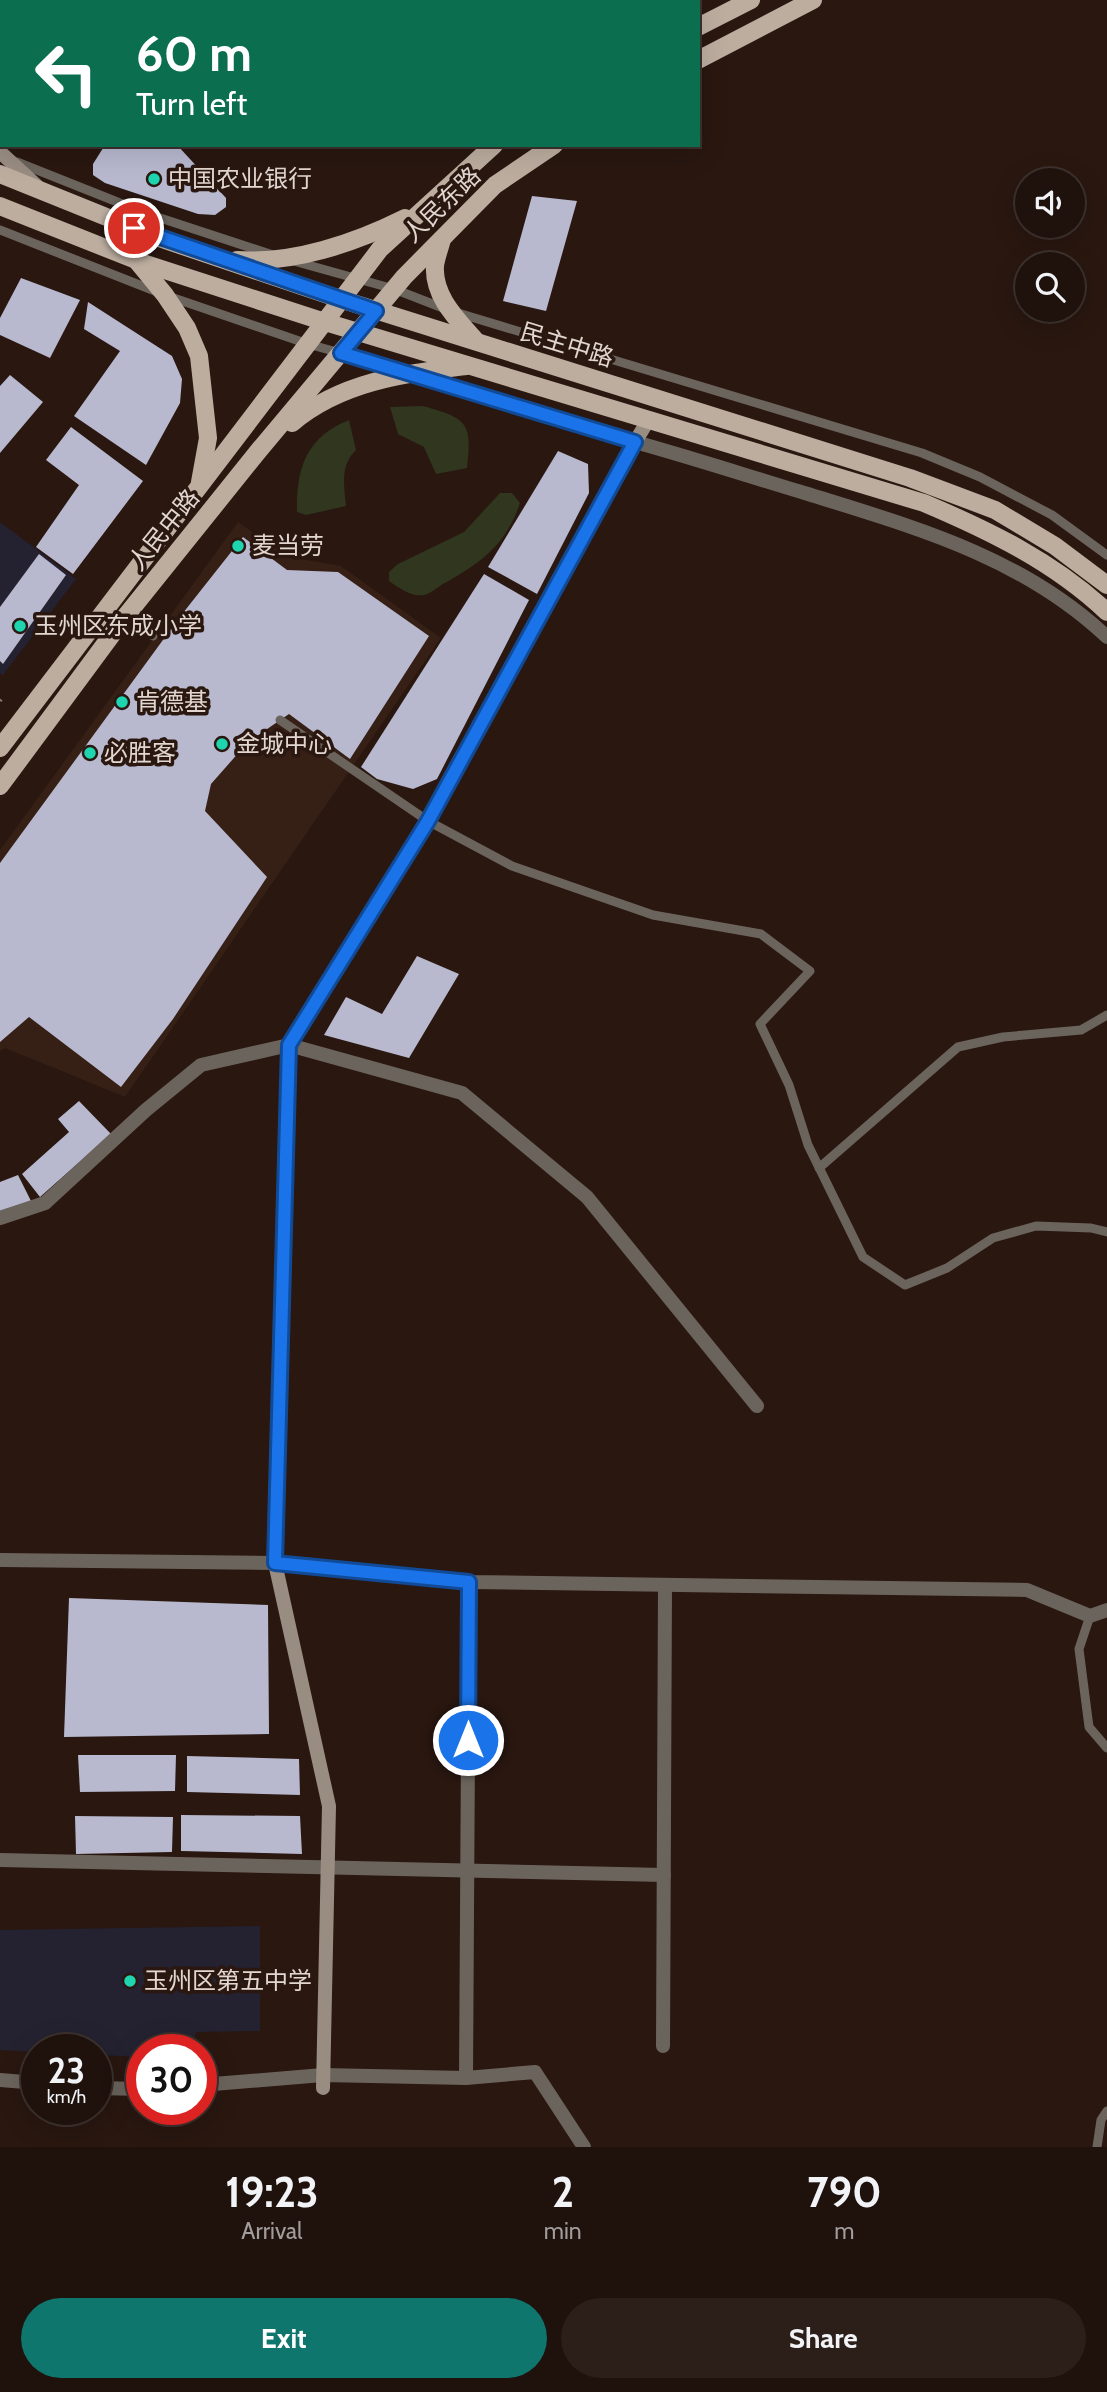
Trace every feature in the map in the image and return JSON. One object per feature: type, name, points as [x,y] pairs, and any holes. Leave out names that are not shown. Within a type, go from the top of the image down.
[{"type":"main road","points":[[700,26],[751,0]]},
{"type":"main road","points":[[700,59],[813,0]]},
{"type":"main road","name":"人民东路","points":[[340,299],[380,248],[492,147]]},
{"type":"main road","name":"人民东路","points":[[376,311],[443,236],[495,185],[551,147]]},
{"type":"main road","name":"民主中路","points":[[2,160],[43,192],[156,237],[376,311],[910,478],[995,510],[1055,546],[1107,585]]},
{"type":"main road","name":"民主中路","points":[[0,206],[135,259],[325,322],[924,503],[1040,560],[1091,596],[1107,612]]},
{"type":"main road","points":[[222,259],[247,261],[333,247],[383,229],[424,208]]},
{"type":"main road","points":[[443,236],[435,267],[440,292],[449,310],[477,342]]},
{"type":"main road","points":[[135,259],[165,295],[187,328],[199,356],[208,438],[199,485]]},
{"type":"main road","name":"人民中路","points":[[0,748],[340,299]]},
{"type":"main road","name":"人民中路","points":[[0,786],[125,617],[260,449],[376,311]]},
{"type":"main road","points":[[260,449],[309,409],[337,394],[390,376],[472,365]]},
{"type":"street","points":[[323,2082],[329,1806],[275,1563],[289,1045],[428,821],[649,419]]},
{"type":"street","points":[[635,442],[931,532],[979,552],[1041,585],[1088,619],[1107,637]]},
{"type":"street","points":[[0,1218],[46,1203],[146,1110],[201,1065],[289,1045],[462,1093],[587,1197],[757,1406]]},
{"type":"street","points":[[0,1560],[275,1563],[469,1582],[1027,1590],[1090,1616],[1107,1610]]},
{"type":"street","points":[[466,2078],[469,1582]]},
{"type":"street","points":[[663,2046],[665,1585]]},
{"type":"street","points":[[0,1860],[664,1875]]},
{"type":"street","points":[[217,2085],[466,2078],[535,2072],[584,2147]]},
{"type":"street","points":[[0,2080],[21,2082]]},
{"type":"lane","points":[[2,160],[145,213],[281,257],[394,289],[449,310],[922,453],[980,477],[1052,515],[1107,555]]},
{"type":"lane","points":[[0,230],[165,295],[308,344],[635,442]]},
{"type":"lane","points":[[125,617],[153,636]]},
{"type":"lane","points":[[280,720],[428,821],[512,866],[653,915],[761,934],[810,971],[760,1024],[789,1085],[808,1145],[863,1257],[905,1285],[947,1268],[993,1238],[1036,1226],[1091,1228],[1107,1232]]},
{"type":"lane","points":[[819,1168],[958,1047],[1003,1037],[1081,1030],[1107,1015]]},
{"type":"lane","points":[[1090,1616],[1079,1649],[1089,1727],[1107,1748]]},
{"type":"lane","points":[[1097,2147],[1101,2120],[1107,2111]]},
{"type":"path","points":[[0,701],[4,696]]},
{"type":"shaded area","name":"玉州区东成小学","points":[[0,522],[76,579],[3,675],[0,673]]},
{"type":"shaded area","name":"金城中心","points":[[238,522],[289,557],[341,566],[441,638],[125,1097],[5,1048],[0,1051],[0,850]]},
{"type":"shaded area","name":"玉州区第五中学","points":[[260,1926],[260,2031],[126,2034],[126,2056],[112,2056],[112,2034],[21,2034],[21,2051],[0,2050],[0,1930]]},
{"type":"green space","points":[[423,406],[449,414],[463,424],[469,441],[467,468],[436,474],[424,447],[398,434],[390,407]]},
{"type":"green space","points":[[349,420],[356,450],[345,469],[346,506],[306,515],[297,512],[299,482],[306,456],[323,436]]},
{"type":"green space","points":[[500,493],[512,493],[520,503],[500,542],[480,560],[424,595],[410,593],[389,581],[389,572],[398,564],[464,532]]},
{"type":"building","name":"中国农业银行","points":[[104,147],[179,147],[226,198],[226,207],[215,215],[198,214],[105,183],[93,175],[93,164]]},
{"type":"building","points":[[532,196],[577,201],[546,311],[503,301]]},
{"type":"building","points":[[21,278],[80,300],[50,358],[0,335],[0,318]]},
{"type":"building","points":[[88,302],[172,356],[182,379],[180,403],[146,465],[74,416],[120,351],[84,329]]},
{"type":"building","points":[[10,375],[43,402],[0,453],[0,386]]},
{"type":"building","points":[[71,427],[143,481],[73,574],[36,547],[79,485],[46,460]]},
{"type":"building","points":[[558,451],[588,464],[589,493],[537,594],[488,567]]},
{"type":"building","name":"金城中心","points":[[243,537],[287,570],[338,572],[429,636],[350,759],[289,714],[248,742],[211,784],[205,811],[267,877],[173,1019],[121,1087],[29,1017],[0,1042],[0,863],[179,618]]},
{"type":"building","points":[[39,554],[66,575],[3,664],[0,661],[0,607]]},
{"type":"building","points":[[484,574],[529,600],[437,779],[413,789],[377,779],[361,767]]},
{"type":"building","points":[[417,956],[459,974],[409,1058],[324,1035],[346,997],[382,1014]]},
{"type":"building","points":[[79,1101],[111,1134],[40,1197],[22,1174],[69,1132],[58,1119]]},
{"type":"building","points":[[18,1175],[31,1201],[0,1211],[0,1182]]},
{"type":"building","points":[[69,1598],[268,1605],[269,1734],[64,1737]]},
{"type":"building","points":[[78,1755],[176,1755],[175,1791],[80,1792]]},
{"type":"building","points":[[187,1756],[299,1759],[300,1795],[187,1792]]},
{"type":"building","points":[[181,1815],[300,1816],[302,1854],[181,1851]]},
{"type":"building","points":[[75,1816],[173,1817],[172,1852],[76,1854]]},
{"type":"place","name":"中国农业银行","points":[[154,179]]},
{"type":"place","name":"麦当劳","points":[[238,546]]},
{"type":"place","name":"玉州区东成小学","points":[[20,626]]},
{"type":"place","name":"肯德基","points":[[122,702]]},
{"type":"place","name":"金城中心","points":[[222,744]]},
{"type":"place","name":"必胜客","points":[[90,753]]},
{"type":"place","name":"玉州区第五中学","points":[[130,1981]]},
{"type":"route","points":[[134,228],[376,311],[341,353],[635,442],[428,821],[289,1045],[275,1563],[469,1582],[468,1740]]}]
